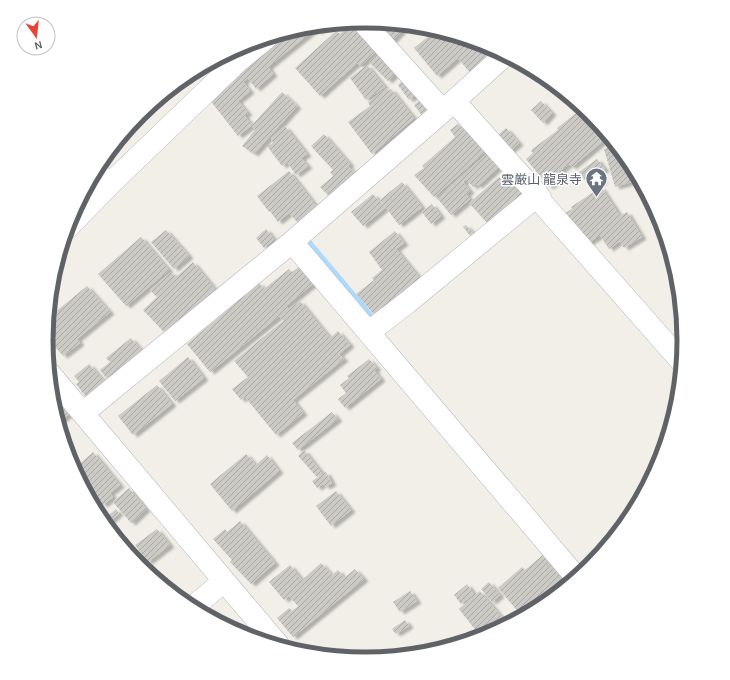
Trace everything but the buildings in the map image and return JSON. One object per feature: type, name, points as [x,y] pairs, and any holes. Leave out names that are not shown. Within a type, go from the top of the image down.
[{"type":"street","points":[[369,28],[538,195],[542,203],[676,355]]},
{"type":"street","points":[[84,203],[103,177],[252,50]]},
{"type":"street","points":[[83,413],[292,242],[449,106],[501,59]]},
{"type":"street","points":[[369,332],[413,298],[538,195]]},
{"type":"street","points":[[292,242],[573,573]]},
{"type":"street","points":[[56,381],[271,637]]},
{"type":"street","points":[[198,603],[224,581]]},
{"type":"waterway","points":[[307,241],[375,322]]},
{"type":"place","name":"雲厳山 龍泉寺","points":[[597,198]]}]
